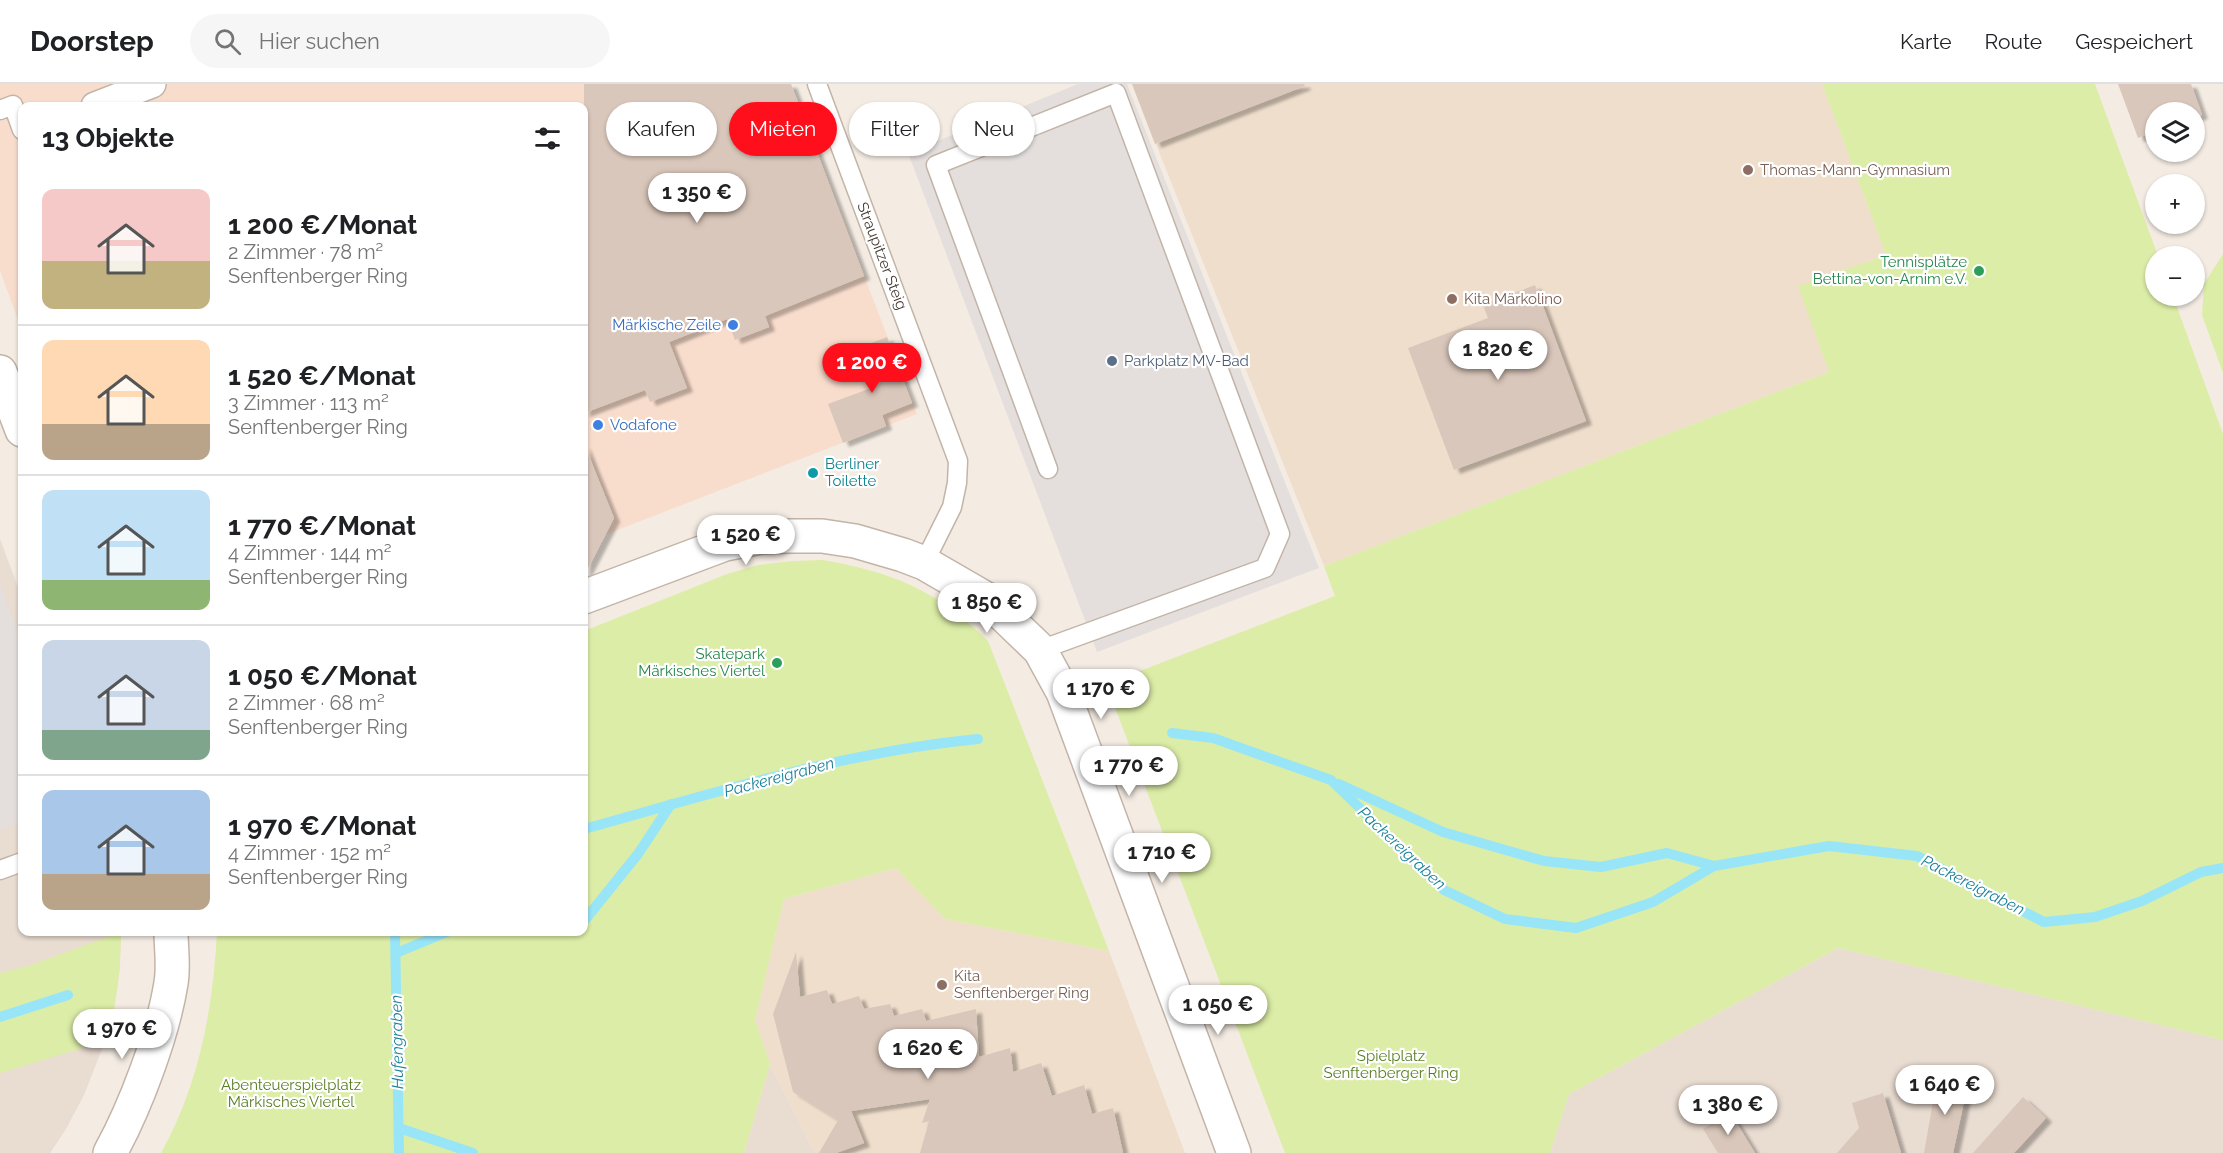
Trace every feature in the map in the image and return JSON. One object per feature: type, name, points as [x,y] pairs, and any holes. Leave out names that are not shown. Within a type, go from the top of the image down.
[{"type":"street","points":[[105,102],[152,84]]},
{"type":"street","points":[[0,372],[18,419]]},
{"type":"street","points":[[588,595],[725,544],[761,537],[822,536],[855,541],[924,563],[988,600],[1040,650],[1063,692],[1234,1153]]},
{"type":"street","points":[[110,1153],[133,1104],[159,1033],[172,981],[171,936]]},
{"type":"lane","name":"Straupitzer Steig","points":[[817,84],[958,461],[957,483],[952,507],[924,563]]},
{"type":"lane","points":[[1040,650],[1265,568],[1280,534],[1116,93],[936,165],[1048,469]]},
{"type":"lane","points":[[0,110],[13,105],[18,119]]},
{"type":"lane","points":[[0,870],[18,863]]},
{"type":"shaded area","name":"Märkische Zeile","points":[[0,84],[791,84],[798,102],[729,102],[729,156],[818,156],[917,414],[588,541],[588,102],[18,102],[18,320],[0,271]]},
{"type":"shaded area","name":"Parkplatz MV-Bad","points":[[1078,84],[1127,84],[1319,568],[1097,652],[909,156],[940,156],[940,140],[952,135],[952,156],[1035,156],[1034,102]]},
{"type":"shaded area","name":"Kita Märkolino","points":[[1132,84],[1822,84],[1886,255],[1799,286],[1829,372],[1324,566]]},
{"type":"shaded area","points":[[0,539],[18,587],[18,936],[121,936],[120,968],[111,1026],[84,1095],[66,1129],[50,1153],[0,1153]]},
{"type":"shaded area","points":[[0,584],[18,633],[18,822],[0,829]]},
{"type":"shaded area","name":"Kita Senftenberger Ring","points":[[896,868],[945,919],[1109,951],[1185,1153],[815,1153],[770,1064],[755,1020],[784,899]]},
{"type":"shaded area","points":[[1838,948],[2223,1040],[2223,1153],[1550,1153],[1569,1094]]},
{"type":"shaded area","points":[[770,1064],[815,1153],[744,1153]]},
{"type":"green space","name":"Spielplatz Senftenberger Ring","points":[[1822,84],[2095,84],[2145,221],[2145,234],[2150,234],[2154,246],[2145,246],[2145,306],[2177,306],[2223,434],[2223,1040],[1838,948],[1569,1094],[1550,1153],[1285,1153],[1106,684],[1335,596],[1324,566],[1829,372],[1798,286],[1886,255]]},
{"type":"green space","points":[[2223,254],[2223,373],[2202,315],[2203,306],[2205,306],[2205,282]]},
{"type":"green space","name":"Abenteuerspielplatz Märkisches Viertel","points":[[823,560],[848,565],[913,586],[951,609],[988,641],[1109,951],[945,919],[896,868],[784,899],[755,1020],[770,1064],[744,1153],[161,1153],[185,1101],[202,1046],[212,989],[217,936],[588,936],[588,629],[727,574],[758,565]]},
{"type":"green space","points":[[110,936],[121,936],[116,1001],[105,1041],[0,1073],[0,973],[31,965]]},
{"type":"building","points":[[584,84],[791,84],[798,102],[729,102],[729,156],[818,156],[864,276],[765,316],[769,327],[735,340],[727,319],[669,342],[687,388],[650,402],[645,390],[588,411],[588,102],[584,102]]},
{"type":"building","points":[[1132,84],[1304,84],[1305,86],[1155,144]]},
{"type":"building","points":[[2118,84],[2191,84],[2197,102],[2145,102],[2145,135],[2138,138]]},
{"type":"building","points":[[1535,285],[1586,421],[1454,470],[1408,348],[1488,318],[1483,305]]},
{"type":"building","points":[[887,337],[912,403],[882,415],[886,426],[843,443],[828,404],[871,388],[856,349]]},
{"type":"building","points":[[588,454],[614,518],[588,568]]},
{"type":"building","points":[[796,952],[800,997],[827,990],[832,1004],[859,996],[864,1009],[890,1004],[894,1016],[922,1009],[926,1021],[976,1009],[979,1057],[1010,1048],[1013,1072],[1041,1063],[1052,1096],[1084,1085],[1092,1114],[1113,1108],[1123,1153],[920,1153],[929,1121],[922,1123],[930,1099],[851,1111],[864,1143],[836,1153],[819,1153],[838,1120],[793,1092],[773,1014]]},
{"type":"building","points":[[1937,1079],[1968,1083],[1953,1153],[1924,1153]]},
{"type":"building","points":[[1883,1093],[1901,1153],[1837,1153],[1859,1128],[1852,1103]]},
{"type":"building","points":[[2023,1097],[2046,1118],[2014,1153],[1973,1153]]},
{"type":"building","points":[[1730,1112],[1755,1153],[1718,1153],[1703,1129]]},
{"type":"waterway","name":"Packereigraben","points":[[1172,733],[1213,738],[1331,780],[1444,890],[1505,919],[1576,928],[1653,902],[1714,866],[1829,846],[1917,856],[2044,922],[2095,917],[2142,901],[2201,872],[2223,868]]},
{"type":"waterway","name":"Packereigraben","points":[[588,828],[779,775],[878,753],[978,739]]},
{"type":"waterway","name":"Packereigraben","points":[[1339,784],[1443,832],[1544,861],[1601,867],[1667,853],[1714,866]]},
{"type":"waterway","points":[[588,916],[638,854],[671,804]]},
{"type":"waterway","name":"Hufengraben","points":[[395,936],[399,1153]]},
{"type":"waterway","points":[[396,953],[437,936]]},
{"type":"waterway","name":"Packereigraben","points":[[0,1017],[68,995]]},
{"type":"waterway","points":[[399,1128],[473,1153]]},
{"type":"place","name":"Thomas-Mann-Gymnasium","points":[[1748,170]]},
{"type":"place","name":"Tennisplätze Bettina-von-Arnim e.V.","points":[[1979,271]]},
{"type":"place","name":"Kita Märkolino","points":[[1452,299]]},
{"type":"place","name":"Märkische Zeile","points":[[733,325]]},
{"type":"place","name":"Parkplatz MV-Bad","points":[[1112,361]]},
{"type":"place","name":"Vodafone","points":[[598,425]]},
{"type":"place","name":"Berliner Toilette","points":[[813,473]]},
{"type":"place","name":"Skatepark Märkisches Viertel","points":[[777,663]]},
{"type":"place","name":"Kita Senftenberger Ring","points":[[942,985]]}]
